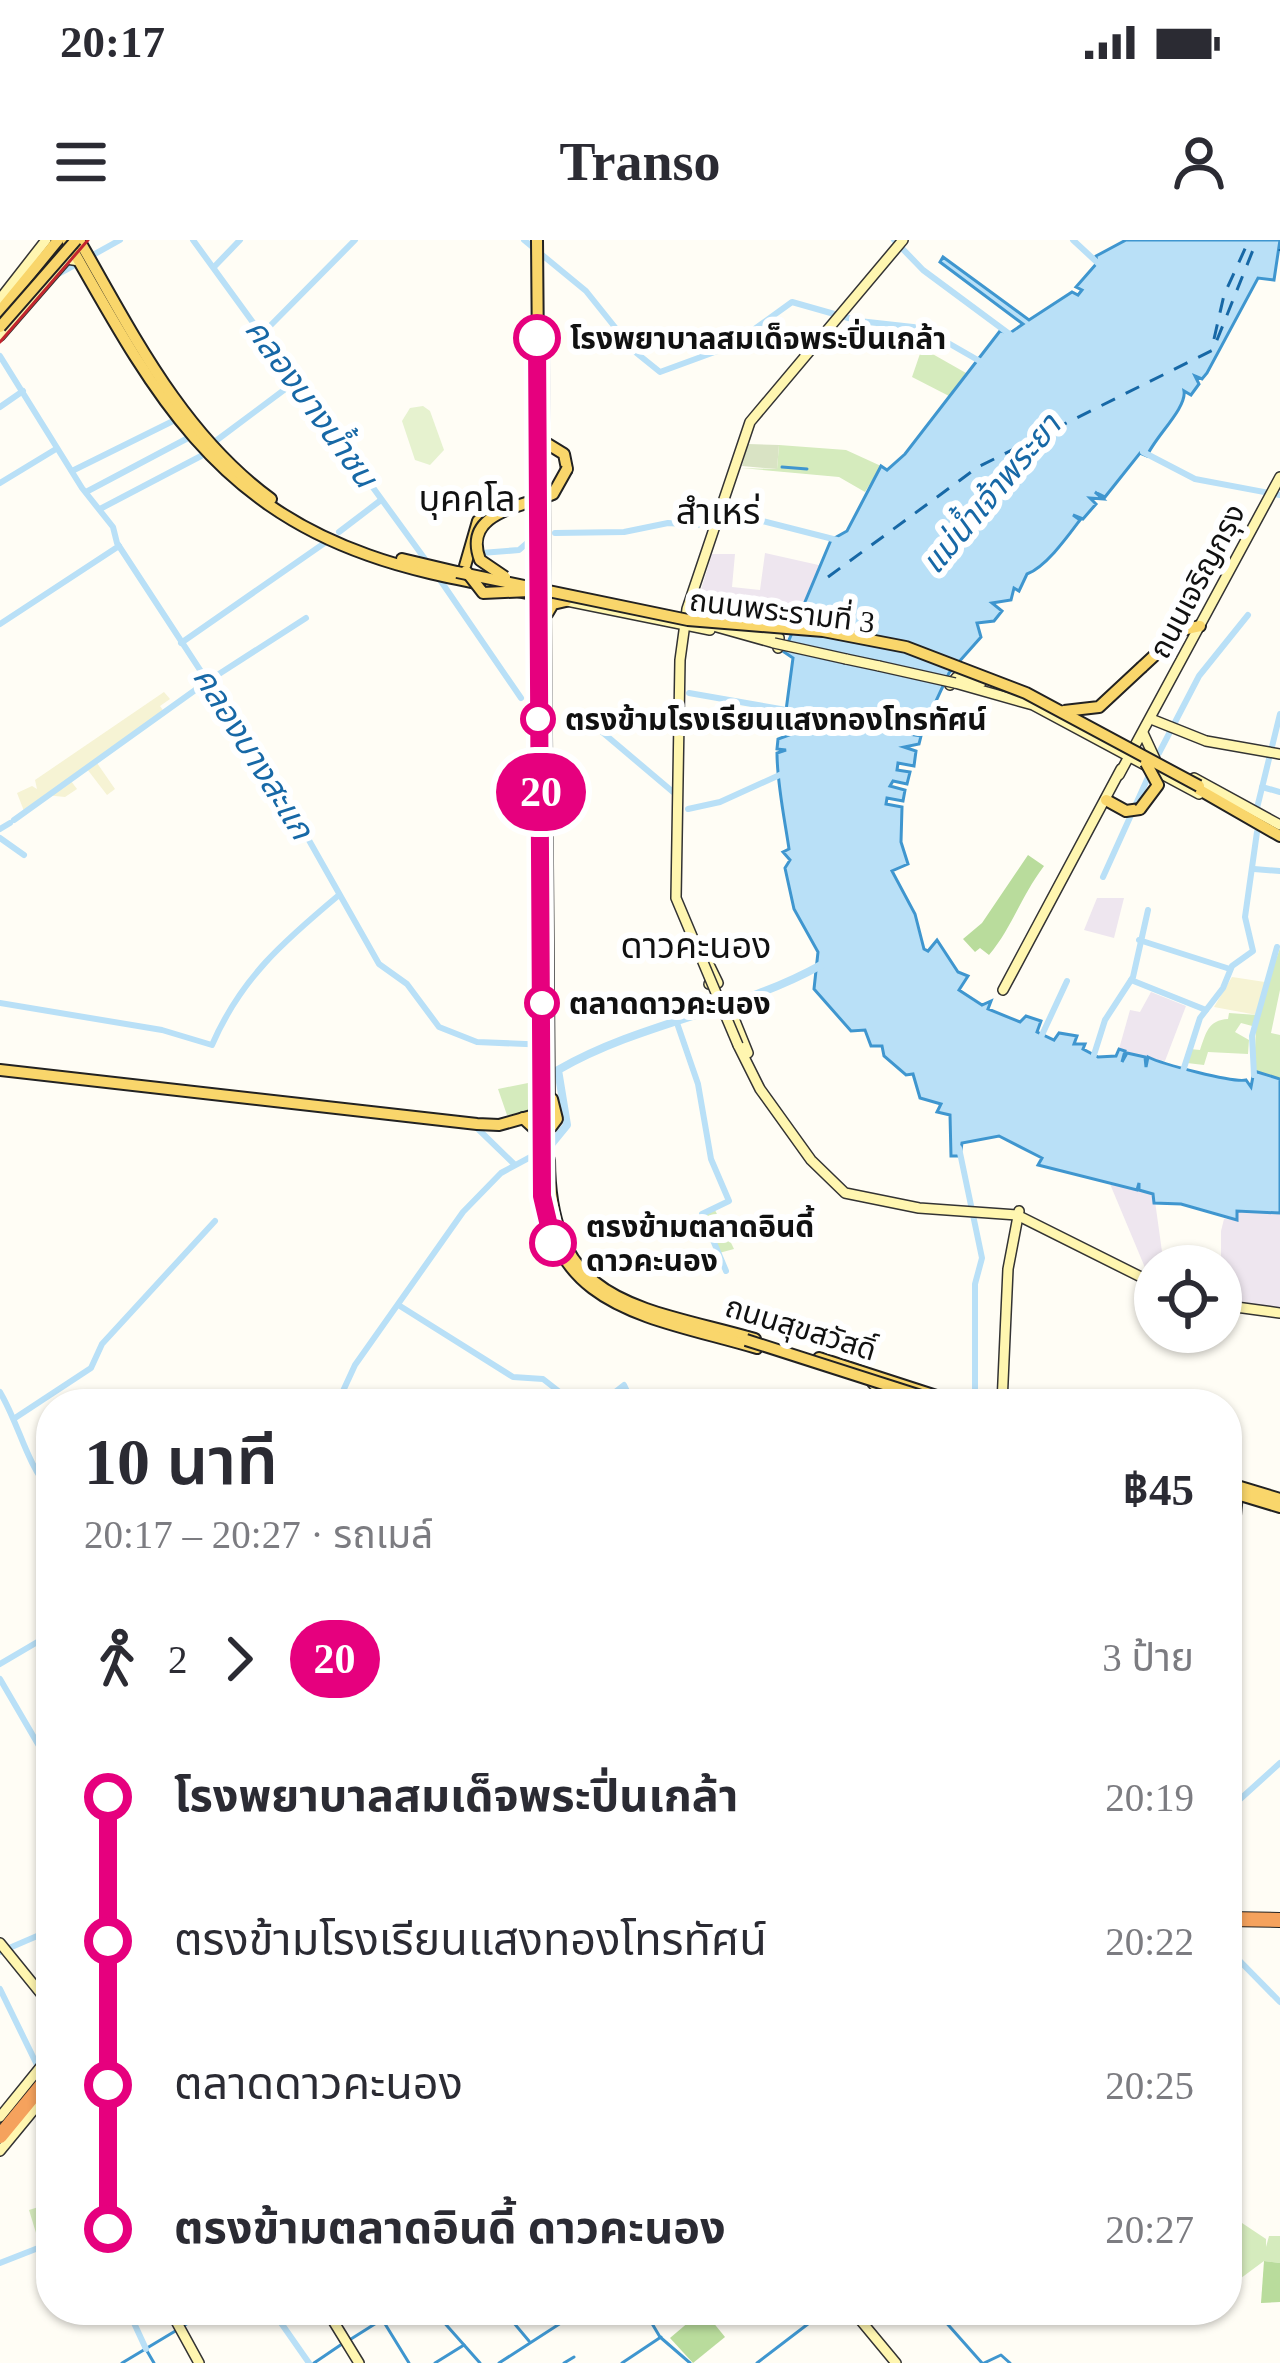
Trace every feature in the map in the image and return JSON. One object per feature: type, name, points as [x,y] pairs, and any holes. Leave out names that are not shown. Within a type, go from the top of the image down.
[{"type":"highway","points":[[1242,1921],[1280,1922]]},
{"type":"highway","points":[[0,2131],[36,2087]]},
{"type":"main road","points":[[698,625],[691,602],[753,418],[900,243]]},
{"type":"main road","points":[[0,304],[36,257],[68,244]]},
{"type":"main road","points":[[0,332],[68,244]]},
{"type":"main road","points":[[0,304],[68,244]]},
{"type":"main road","points":[[0,332],[68,244]]},
{"type":"main road","points":[[0,332],[68,244]]},
{"type":"main road","points":[[68,244],[177,404],[251,489]]},
{"type":"main road","points":[[540,248],[542,572],[535,593],[543,659],[545,1115]]},
{"type":"main road","points":[[535,593],[542,572],[537,517],[543,453],[540,353]]},
{"type":"main road","points":[[158,385],[251,489],[401,562],[501,581],[535,593]]},
{"type":"main road","points":[[543,453],[563,454],[565,464],[553,494],[486,521],[471,547],[467,575],[478,591],[563,596],[1054,706],[1156,774],[1157,789],[1149,803],[1130,811],[1106,800]]},
{"type":"main road","name":"ถนนเจริญกรุง","points":[[1132,754],[1280,477]]},
{"type":"main road","points":[[471,547],[497,512],[540,482]]},
{"type":"main road","points":[[497,512],[526,508],[537,517]]},
{"type":"main road","points":[[471,547],[484,565],[553,604],[563,596]]},
{"type":"main road","name":"ถนนพระรามที่ 3","points":[[449,572],[688,625],[823,636],[905,652],[1023,696],[1280,831]]},
{"type":"main road","points":[[542,572],[563,596]]},
{"type":"main road","name":"ถนนพระรามที่ 3","points":[[535,593],[688,620],[823,631],[906,647],[967,668],[1055,709],[1198,788]]},
{"type":"main road","points":[[667,618],[691,602]]},
{"type":"main road","points":[[667,618],[683,644],[676,898],[743,1049],[776,1106],[842,1186],[885,1200],[1018,1213],[1134,1270]]},
{"type":"main road","points":[[698,625],[741,628],[782,642],[773,648],[698,625]]},
{"type":"main road","points":[[683,644],[698,625]]},
{"type":"main road","points":[[683,644],[698,625]]},
{"type":"main road","points":[[1055,709],[1094,710],[1182,630],[1200,626]]},
{"type":"main road","points":[[960,677],[1010,695],[949,683],[960,677]]},
{"type":"main road","points":[[543,682],[544,778]]},
{"type":"main road","name":"ถนนเจริญกรุง","points":[[1003,990],[1156,707]]},
{"type":"main road","points":[[1150,719],[1169,729],[1274,753]]},
{"type":"main road","name":"ถนนพระรามที่ 3","points":[[1132,754],[1280,831]]},
{"type":"main road","points":[[523,1118],[536,1130],[555,1124],[546,1044]]},
{"type":"main road","points":[[0,1070],[477,1124],[545,1115]]},
{"type":"main road","points":[[545,1115],[549,1091]]},
{"type":"main road","name":"ถนนสุขสวัสดิ์","points":[[545,1115],[556,1230],[594,1287],[637,1312],[868,1379]]},
{"type":"main road","points":[[1003,1389],[1018,1213]]},
{"type":"main road","name":"ถนนสุขสวัสดิ์","points":[[594,1287],[868,1379]]},
{"type":"main road","points":[[1242,1310],[1279,1314]]},
{"type":"main road","points":[[686,1320],[895,1389]]},
{"type":"main road","points":[[868,1379],[895,1389]]},
{"type":"main road","points":[[868,1379],[878,1389]]},
{"type":"main road","points":[[1242,1493],[1280,1503]]},
{"type":"main road","points":[[3,1948],[36,1988]]},
{"type":"main road","points":[[0,2131],[36,2087]]},
{"type":"main road","points":[[176,2325],[200,2363]]},
{"type":"main road","points":[[336,2325],[359,2363]]},
{"type":"main road","points":[[864,2325],[896,2363]]},
{"type":"shaded area","points":[[765,553],[823,566],[795,620],[753,614],[749,625],[701,618],[695,609],[712,554],[735,554],[732,587],[760,590]]},
{"type":"shaded area","points":[[164,692],[170,699],[160,706],[165,713],[97,763],[115,789],[107,795],[87,769],[71,781],[77,789],[65,797],[45,795],[24,811],[17,793],[32,786],[37,789],[35,780]]},
{"type":"shaded area","points":[[1097,898],[1124,898],[1114,938],[1084,930]]},
{"type":"shaded area","points":[[1232,977],[1265,982],[1257,1015],[1214,1007]]},
{"type":"shaded area","points":[[1151,992],[1186,1006],[1165,1061],[1149,1058],[1160,1070],[1107,1059],[1122,1061],[1124,1051],[1119,1049],[1130,1010],[1140,1012]]},
{"type":"shaded area","points":[[1137,1183],[1139,1190],[1154,1194],[1161,1245],[1136,1245],[1110,1184],[1136,1189]]},
{"type":"shaded area","points":[[1236,1211],[1280,1213],[1280,1309],[1242,1304],[1242,1245],[1221,1245],[1224,1219],[1237,1220]]},
{"type":"green space","points":[[922,348],[966,373],[949,396],[912,377]]},
{"type":"green space","points":[[423,406],[430,411],[444,450],[430,465],[415,460],[402,421],[410,408]]},
{"type":"green space","points":[[748,444],[779,445],[777,469],[742,466]]},
{"type":"green space","points":[[779,445],[846,450],[881,466],[865,492],[839,477],[741,468],[777,469]]},
{"type":"green space","points":[[1028,855],[1044,866],[989,955],[980,948],[975,952],[963,939],[982,923]]},
{"type":"green space","points":[[1280,948],[1280,990],[1271,1033],[1280,1035],[1280,1079],[1254,1071],[1256,1027],[1241,1023],[1235,1032],[1249,1040],[1248,1054],[1208,1052],[1204,1065],[1187,1063],[1190,1049],[1200,1050],[1209,1028],[1228,1019],[1229,1013],[1257,1015]]},
{"type":"green space","points":[[528,1083],[532,1112],[507,1115],[498,1089]]},
{"type":"green space","points":[[714,1208],[734,1249],[719,1253],[702,1214]]},
{"type":"green space","points":[[1242,2223],[1266,2239],[1266,2247],[1269,2236],[1280,2236],[1280,2263],[1264,2261],[1242,2277]]},
{"type":"green space","points":[[1264,2261],[1280,2263],[1280,2302],[1261,2303]]},
{"type":"green space","points":[[685,2325],[715,2325],[725,2337],[693,2363],[670,2338]]},
{"type":"water","name":"แม่น้ำเจ้าพระยา","points":[[1126,240],[1280,240],[1274,280],[1258,278],[1207,373],[1202,379],[1195,376],[1199,384],[1191,395],[1184,391],[1180,406],[1147,456],[1140,453],[1105,497],[1095,492],[1103,499],[1090,498],[1096,504],[1083,519],[1073,515],[1080,520],[1049,558],[1027,574],[1019,591],[1014,588],[1011,600],[992,603],[1002,611],[994,621],[977,623],[981,637],[949,673],[923,729],[910,726],[909,734],[921,736],[919,744],[904,747],[916,751],[914,766],[898,763],[897,770],[910,772],[907,784],[893,781],[890,786],[905,790],[903,801],[887,798],[886,804],[902,807],[901,842],[908,864],[892,871],[915,914],[924,949],[928,951],[937,940],[958,972],[968,976],[959,990],[982,1005],[991,1001],[988,1009],[1020,1022],[1026,1016],[1041,1021],[1037,1032],[1054,1040],[1059,1033],[1077,1036],[1074,1044],[1085,1044],[1083,1049],[1098,1057],[1116,1056],[1119,1049],[1125,1051],[1122,1062],[1127,1053],[1145,1057],[1146,1067],[1148,1057],[1246,1080],[1251,1087],[1254,1071],[1280,1079],[1280,1213],[1237,1211],[1237,1220],[1181,1204],[1154,1203],[1153,1194],[1139,1190],[1139,1183],[1137,1190],[1038,1165],[1042,1158],[999,1136],[962,1143],[960,1156],[951,1156],[950,1115],[937,1112],[941,1104],[920,1098],[913,1074],[906,1075],[884,1056],[882,1046],[871,1046],[865,1030],[851,1031],[814,989],[818,952],[794,909],[785,868],[790,860],[783,852],[789,849],[777,753],[786,750],[777,749],[778,739],[789,735],[783,733],[793,658],[784,652],[831,540],[847,531],[881,466],[887,470],[905,454],[1000,331],[1010,333],[1023,324],[940,262],[943,257],[1029,320],[1072,292],[1078,295],[1082,290],[1076,287],[1097,263],[1096,256]]},
{"type":"waterway","points":[[55,276],[120,240]]},
{"type":"waterway","name":"คลองบางน้ำชน","points":[[193,240],[430,566]]},
{"type":"waterway","points":[[214,267],[240,240]]},
{"type":"waterway","points":[[265,331],[355,240]]},
{"type":"waterway","points":[[524,240],[586,291],[634,351],[660,372],[731,346],[792,302],[859,321],[922,328],[983,363]]},
{"type":"waterway","points":[[894,240],[923,270],[1012,336]]},
{"type":"waterway","points":[[1073,240],[1101,266]]},
{"type":"waterway","name":"คลองบางสะแก","points":[[0,356],[293,812],[379,964],[407,984],[439,1027],[477,1042],[549,1045]]},
{"type":"waterway","points":[[213,443],[296,381]]},
{"type":"waterway","points":[[0,407],[23,391]]},
{"type":"waterway","points":[[72,471],[173,421]]},
{"type":"waterway","points":[[86,492],[188,438]]},
{"type":"waterway","points":[[0,483],[56,449]]},
{"type":"waterway","points":[[1143,452],[1195,479],[1280,495]]},
{"type":"waterway","points":[[100,509],[201,456]]},
{"type":"waterway","points":[[782,467],[807,469]]},
{"type":"waterway","points":[[339,532],[381,500]]},
{"type":"waterway","name":"คลองบางน้ำชน","points":[[555,533],[624,532],[668,523],[697,525],[735,514],[837,540]]},
{"type":"waterway","name":"คลองบางน้ำชน","points":[[481,553],[519,550],[534,537]]},
{"type":"waterway","points":[[181,643],[326,542]]},
{"type":"waterway","points":[[0,624],[119,546]]},
{"type":"waterway","name":"คลองบางน้ำชน","points":[[436,574],[521,698]]},
{"type":"waterway","points":[[1159,753],[1199,676],[1248,615]]},
{"type":"waterway","points":[[14,820],[205,683],[306,618]]},
{"type":"waterway","points":[[689,693],[792,711]]},
{"type":"waterway","points":[[1257,808],[1280,714]]},
{"type":"waterway","name":"คลองบางน้ำชน","points":[[595,726],[673,792]]},
{"type":"waterway","name":"คลองบางน้ำชน","points":[[688,809],[720,802],[784,773]]},
{"type":"waterway","points":[[1103,877],[1150,773]]},
{"type":"waterway","points":[[1262,787],[1280,792]]},
{"type":"waterway","points":[[0,829],[10,823]]},
{"type":"waterway","points":[[1182,1074],[1200,1018],[1223,988],[1232,966],[1253,951],[1245,917],[1257,832]]},
{"type":"waterway","points":[[0,838],[24,855]]},
{"type":"waterway","points":[[1254,869],[1280,871]]},
{"type":"waterway","points":[[0,1003],[162,1030],[212,1045],[250,980],[339,895]]},
{"type":"waterway","points":[[1092,1061],[1105,1020],[1133,977],[1148,910]]},
{"type":"waterway","points":[[1139,940],[1230,969]]},
{"type":"waterway","points":[[1254,1075],[1252,1036],[1277,947]]},
{"type":"waterway","points":[[549,1147],[567,1125],[558,1070],[623,1040],[757,994],[821,965]]},
{"type":"waterway","points":[[1131,980],[1206,1010]]},
{"type":"waterway","points":[[1041,1037],[1067,981]]},
{"type":"waterway","points":[[677,1023],[698,1084],[711,1159],[729,1201],[702,1214],[726,1271]]},
{"type":"waterway","points":[[478,1129],[514,1164]]},
{"type":"waterway","points":[[344,1389],[355,1365],[463,1212],[501,1173],[549,1147]]},
{"type":"waterway","points":[[959,1148],[982,1258],[975,1284],[975,1389]]},
{"type":"waterway","points":[[59,1389],[91,1368],[102,1344],[215,1221]]},
{"type":"waterway","points":[[400,1306],[513,1377],[543,1379],[556,1389]]},
{"type":"waterway","points":[[619,1389],[624,1385],[626,1389]]},
{"type":"waterway","points":[[0,1392],[36,1470]]},
{"type":"waterway","points":[[15,1418],[36,1404]]},
{"type":"waterway","points":[[0,1664],[36,1643]]},
{"type":"waterway","points":[[0,1679],[36,1741]]},
{"type":"waterway","points":[[1242,1797],[1280,1763]]},
{"type":"waterway","points":[[0,1952],[36,1936]]},
{"type":"waterway","points":[[1242,1963],[1280,2002]]},
{"type":"waterway","points":[[0,1989],[36,2063]]},
{"type":"waterway","points":[[0,2263],[36,2249]]},
{"type":"waterway","points":[[135,2325],[146,2349]]},
{"type":"waterway","points":[[282,2325],[309,2363]]},
{"type":"waterway","points":[[351,2339],[373,2325]]},
{"type":"waterway","points":[[386,2325],[409,2363]]},
{"type":"waterway","points":[[446,2325],[480,2363]]},
{"type":"waterway","points":[[516,2325],[529,2341]]},
{"type":"waterway","points":[[499,2363],[558,2325]]},
{"type":"waterway","points":[[653,2325],[690,2363]]},
{"type":"waterway","points":[[757,2363],[807,2325]]},
{"type":"waterway","points":[[948,2325],[982,2363]]},
{"type":"waterway","points":[[122,2363],[177,2330]]},
{"type":"waterway","points":[[622,2363],[661,2337]]},
{"type":"waterway","points":[[314,2363],[342,2344]]},
{"type":"waterway","points":[[435,2363],[464,2345]]},
{"type":"waterway","points":[[147,2351],[154,2363]]},
{"type":"waterway","points":[[984,2363],[1001,2355],[1010,2363]]},
{"type":"waterway","points":[[564,2363],[574,2357]]},
{"type":"ferry route","points":[[1214,339],[1224,295],[1249,240]]},
{"type":"ferry route","points":[[828,577],[978,467],[1213,350],[1257,240]]},
{"type":"railway","points":[[0,342],[88,240]]},
{"type":"bus line","name":"20","points":[[537,338],[542,1196],[553,1243]]},
{"type":"place","name":"โรงพยาบาลสมเด็จพระปิ่นเกล้า","points":[[537,338]]},
{"type":"place","name":"ตรงข้ามโรงเรียนแสงทองโทรทัศน์","points":[[538,719]]},
{"type":"place","name":"ตลาดดาวคะนอง","points":[[542,1003]]},
{"type":"place","name":"ตรงข้ามตลาดอินดี้ ดาวคะนอง","points":[[553,1243]]},
{"type":"district","name":"บุคคโล","points":[[467,499]]},
{"type":"district","name":"สำเหร่","points":[[718,512]]},
{"type":"district","name":"ดาวคะนอง","points":[[696,946]]}]
